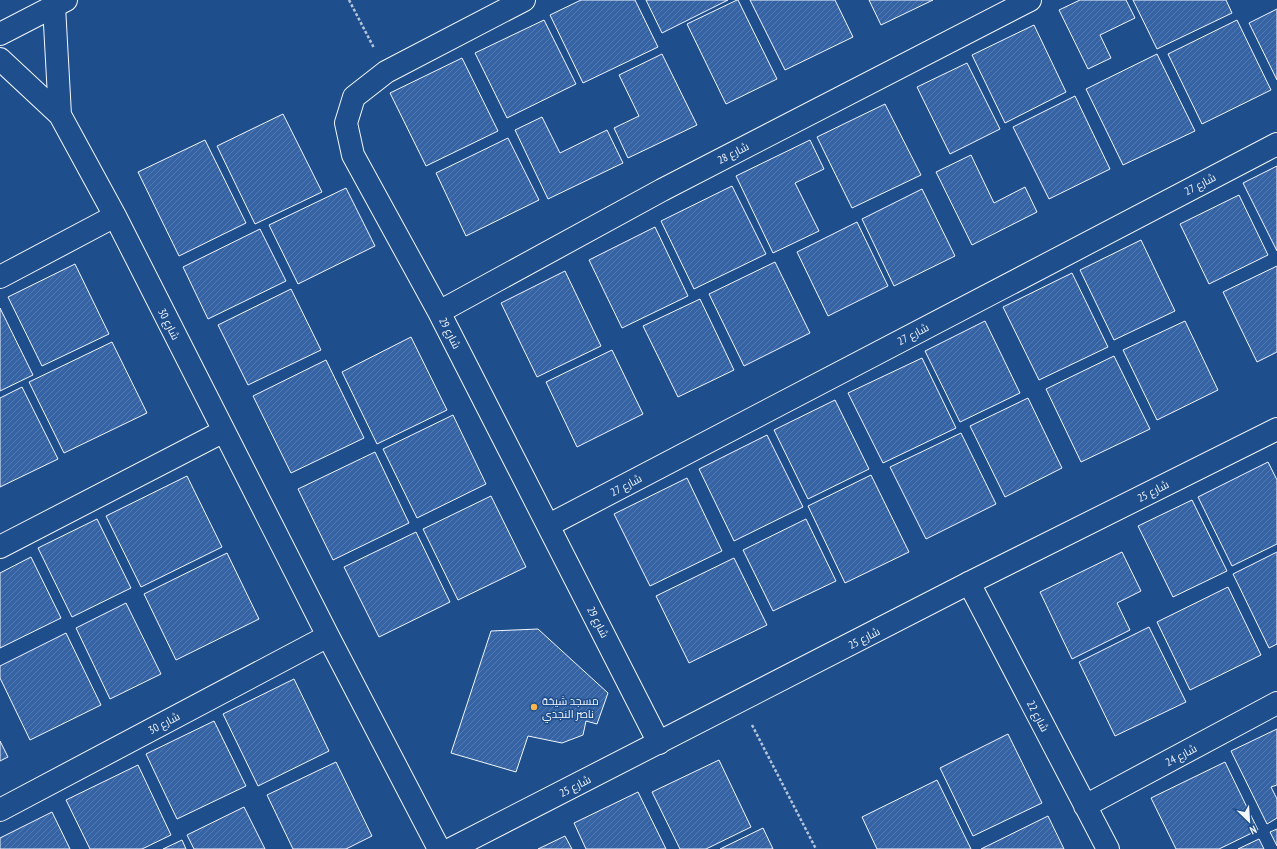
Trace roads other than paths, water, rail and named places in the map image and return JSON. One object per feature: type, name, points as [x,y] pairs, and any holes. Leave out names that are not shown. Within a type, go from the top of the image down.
[{"type":"street","name":"شارع 29","points":[[524,0],[386,72],[354,96],[346,123],[347,130],[353,155],[439,312],[659,743]]},
{"type":"street","name":"شارع 28","points":[[439,312],[669,186],[1030,0]]},
{"type":"street","points":[[0,34],[60,3]]},
{"type":"street","name":"شارع 30","points":[[60,3],[60,115]]},
{"type":"street","name":"شارع 30","points":[[0,59],[60,115],[115,216],[328,636],[439,849]]},
{"type":"street","name":"شارع 27","points":[[549,525],[1277,144]]},
{"type":"street","points":[[0,277],[115,216]]},
{"type":"street","name":"شارع 25","points":[[451,849],[740,702],[969,583],[1277,429]]},
{"type":"street","points":[[0,547],[224,431]]},
{"type":"street","name":"شارع 22","points":[[969,583],[1108,849]]},
{"type":"street","name":"شارع 30","points":[[0,810],[328,636]]},
{"type":"street","name":"شارع 24","points":[[1085,806],[1277,703]]},
{"type":"place","name":"مسجد شيخة ناصر النجدي","points":[[534,707]]}]
